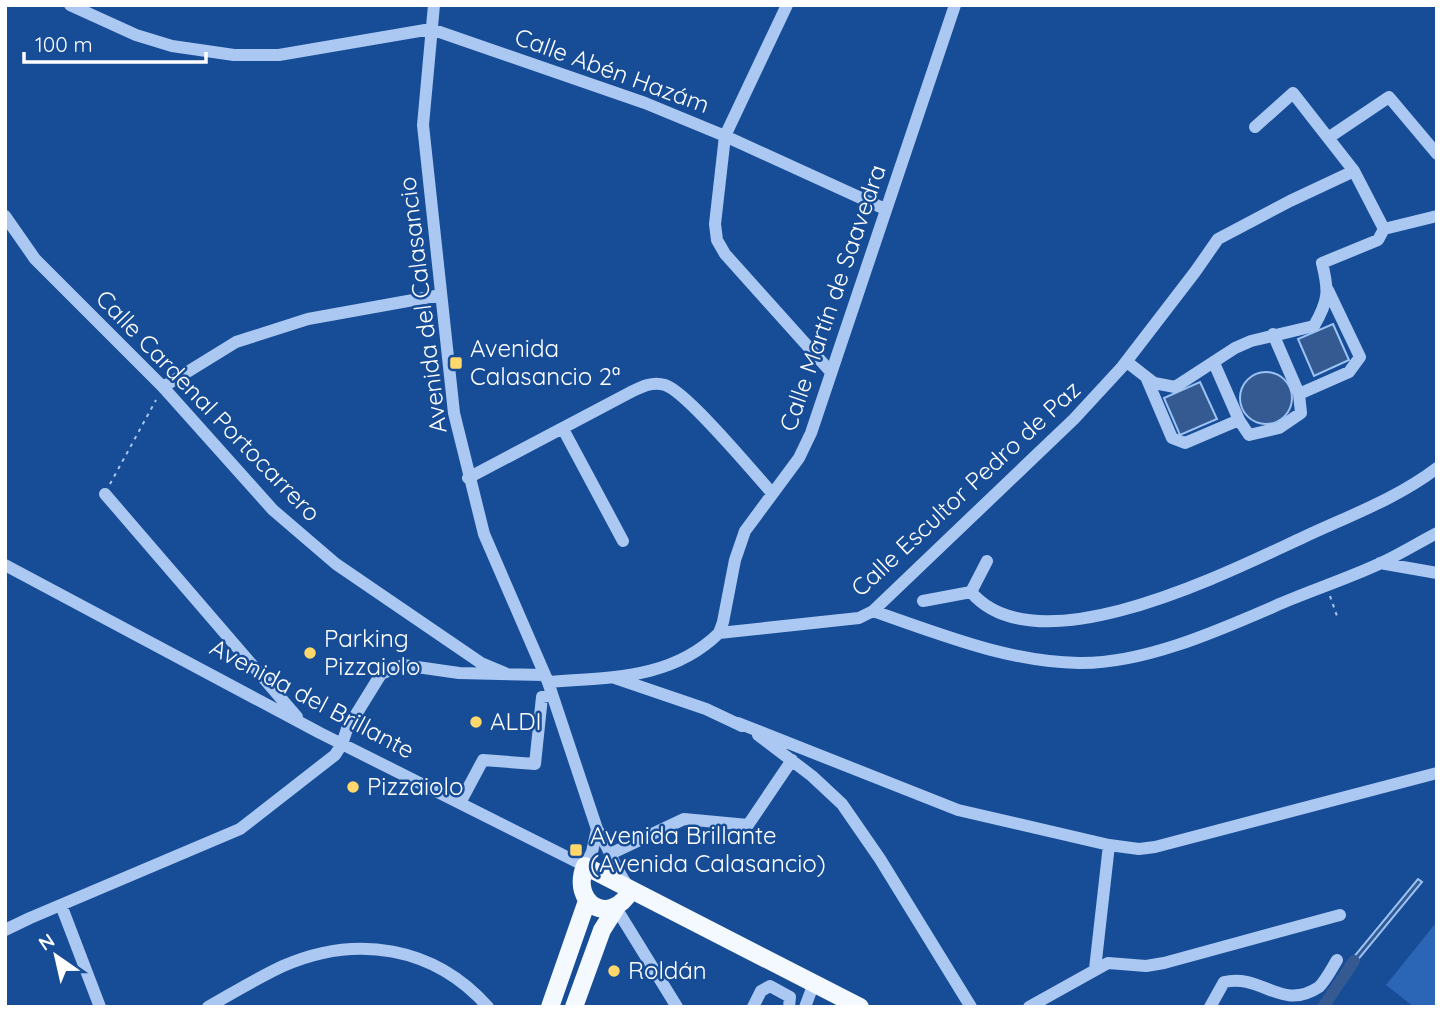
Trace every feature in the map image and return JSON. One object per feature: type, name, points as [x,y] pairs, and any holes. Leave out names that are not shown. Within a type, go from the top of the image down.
[{"type":"main road","name":"Avenida del Brillante","points":[[585,866],[860,1007]]},
{"type":"main road","points":[[585,866],[580,878],[581,891],[587,901],[599,909],[616,908]]},
{"type":"main road","points":[[574,1007],[601,930],[631,890]]},
{"type":"main road","points":[[550,1007],[587,901]]},
{"type":"street","name":"Calle Abén Hazám","points":[[70,5],[109,25],[148,39],[193,50],[234,55],[279,55],[322,50],[431,29],[577,78],[725,136],[885,209]]},
{"type":"street","name":"Avenida del Calasancio","points":[[434,5],[423,125],[454,413],[468,478],[484,534],[548,684],[597,829],[617,871],[631,890]]},
{"type":"street","points":[[787,5],[725,136],[715,224],[717,240],[725,254],[830,371]]},
{"type":"street","points":[[940,5],[953,9]]},
{"type":"street","name":"Calle Martín de Saavedra","points":[[719,633],[738,545],[749,524],[799,458],[811,433],[953,9]]},
{"type":"street","points":[[1255,127],[1293,93],[1354,170],[1384,229]]},
{"type":"street","points":[[1328,138],[1389,97],[1437,154]]},
{"type":"street","name":"Calle Escultor Pedro de Paz","points":[[719,633],[847,620],[873,611],[1074,419],[1125,364],[1218,239],[1354,170]]},
{"type":"street","name":"Calle Cardenal Portocarrero","points":[[5,216],[35,260],[163,387],[273,510],[336,564],[481,663],[505,673],[548,684]]},
{"type":"street","points":[[1299,394],[1349,372],[1360,357],[1328,290],[1322,263],[1378,240],[1384,229],[1437,216]]},
{"type":"street","points":[[1125,364],[1154,383],[1175,387],[1235,348],[1273,334],[1314,326],[1324,309],[1328,290]]},
{"type":"street","points":[[163,387],[236,342],[308,319],[441,295]]},
{"type":"street","points":[[1214,363],[1239,420],[1249,435],[1279,428],[1301,413],[1299,394],[1273,334]]},
{"type":"street","points":[[1146,376],[1172,438],[1185,443],[1239,420]]},
{"type":"street","points":[[468,478],[646,385],[656,383],[668,385],[687,399],[772,493]]},
{"type":"street","points":[[563,429],[623,541]]},
{"type":"street","points":[[971,592],[989,609],[1023,620],[1081,618],[1125,610],[1244,565],[1368,508],[1437,468]]},
{"type":"street","points":[[105,494],[302,723]]},
{"type":"street","points":[[873,611],[984,648],[1043,660],[1081,663],[1125,658],[1172,645],[1248,618],[1380,563],[1437,533]]},
{"type":"street","points":[[971,592],[987,561]]},
{"type":"street","points":[[1380,563],[1437,573]]},
{"type":"street","name":"Avenida del Brillante","points":[[5,565],[342,744],[585,866]]},
{"type":"street","points":[[923,601],[971,592]]},
{"type":"street","points":[[460,803],[483,760],[535,764],[542,697],[548,684],[650,672],[686,659],[719,633]]},
{"type":"street","name":"Calle Cardenal Portocarrero","points":[[5,930],[240,829],[335,755],[347,729],[381,674],[404,665],[459,673],[505,673]]},
{"type":"street","points":[[612,677],[705,709],[958,810],[1109,845],[1139,849],[1155,848],[1437,773]]},
{"type":"street","points":[[738,723],[792,760],[842,804],[858,825],[971,1007]]},
{"type":"street","points":[[812,776],[823,757]]},
{"type":"street","points":[[610,855],[684,819],[748,825],[792,760]]},
{"type":"street","points":[[585,866],[592,852],[597,829]]},
{"type":"street","points":[[1096,969],[1109,845]]},
{"type":"street","points":[[61,905],[100,1007]]},
{"type":"street","points":[[616,908],[677,1007]]},
{"type":"street","points":[[1029,1007],[1108,963],[1146,966],[1164,964],[1340,915]]},
{"type":"street","points":[[208,1007],[283,966],[349,949],[371,948],[394,950],[440,968],[462,983],[488,1007]]},
{"type":"street","points":[[1210,1007],[1224,982],[1233,980],[1244,981],[1283,1000],[1303,998],[1320,986],[1337,960]]},
{"type":"street","points":[[804,1007],[814,983]]},
{"type":"street","points":[[753,1007],[761,990],[770,986],[790,997],[789,1007]]},
{"type":"path","points":[[105,494],[163,387]]},
{"type":"path","points":[[1326,585],[1337,617]]},
{"type":"shaded area","points":[[1333,324],[1349,360],[1314,376],[1298,339]]},
{"type":"shaded area","points":[[1266,372],[1276,374],[1284,380],[1290,388],[1290,408],[1284,416],[1276,422],[1266,424],[1256,422],[1248,416],[1242,408],[1240,398],[1242,388],[1248,380],[1256,374]]},
{"type":"shaded area","points":[[1200,382],[1217,419],[1180,435],[1164,398]]},
{"type":"shaded area","points":[[1418,879],[1422,882],[1347,973],[1343,970]]},
{"type":"shaded area","points":[[1435,924],[1437,1007],[1414,1007],[1386,985]]},
{"type":"waterway","points":[[1323,1007],[1354,961]]},
{"type":"place","name":"Avenida Calasancio 2ª","points":[[456,363]]},
{"type":"place","name":"Parking Pizzaiolo","points":[[310,653]]},
{"type":"place","name":"ALDI","points":[[476,722]]},
{"type":"place","name":"Pizzaiolo","points":[[353,787]]},
{"type":"place","name":"Avenida Brillante (Avenida Calasancio)","points":[[576,850]]},
{"type":"place","name":"Roldán","points":[[614,971]]}]
